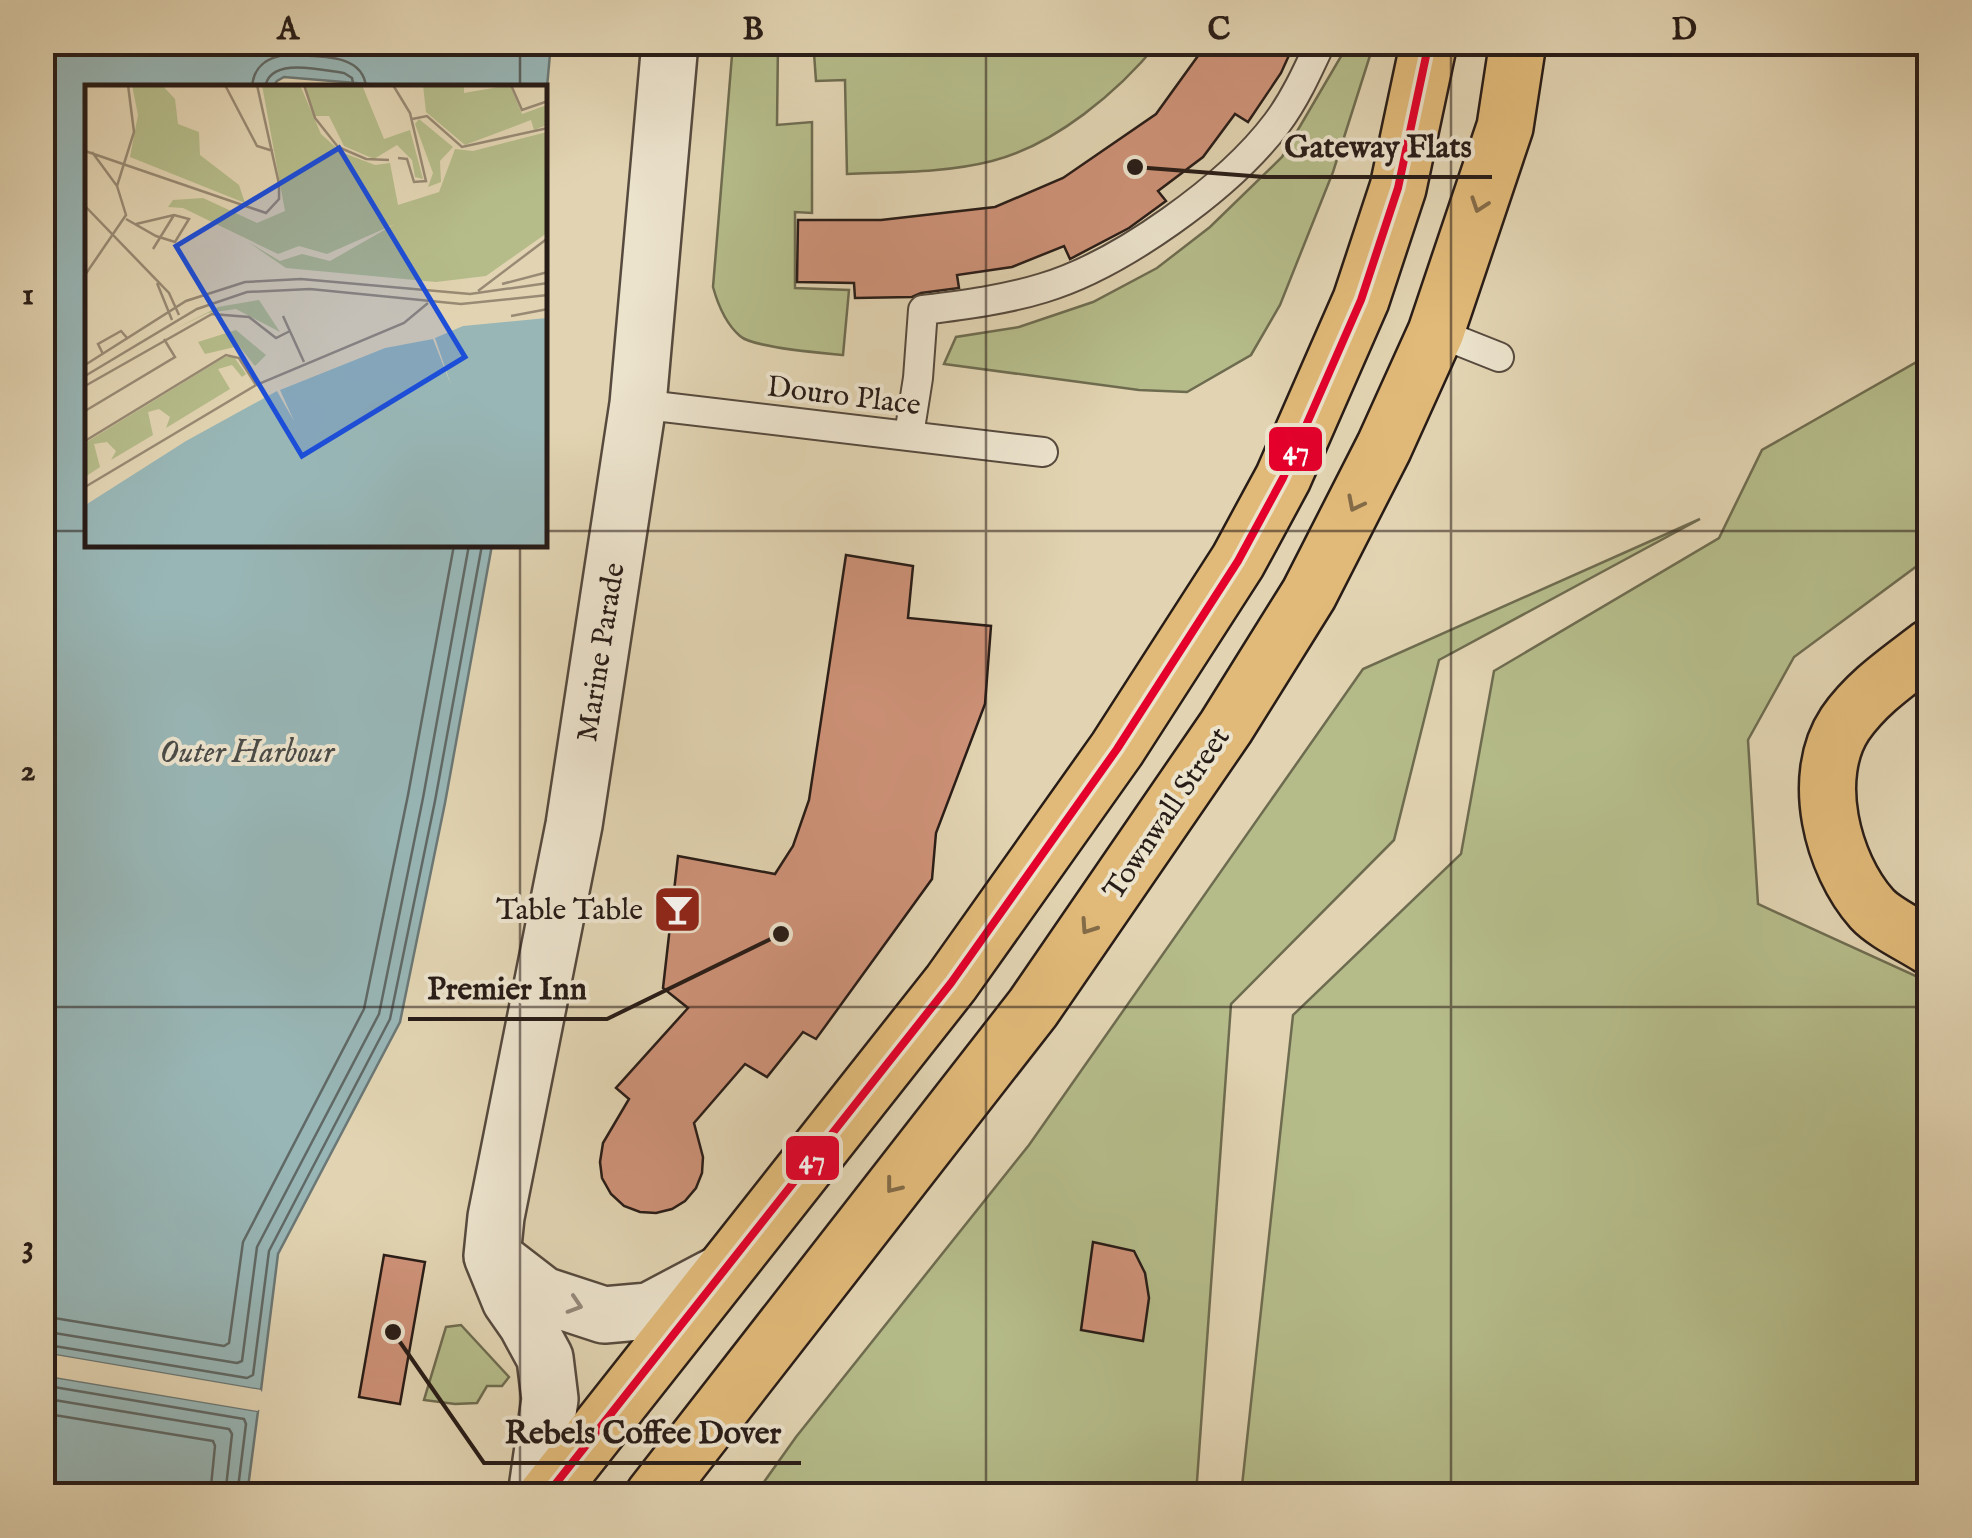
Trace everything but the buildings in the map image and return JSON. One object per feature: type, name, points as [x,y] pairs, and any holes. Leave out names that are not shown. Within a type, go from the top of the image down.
[{"type":"main road","points":[[546,1496],[962,967],[1117,748],[1238,560],[1282,478],[1361,300],[1398,188],[1429,42]]},
{"type":"main road","name":"Townwall Street","points":[[653,1496],[1033,1008],[1226,727],[1309,594],[1384,447],[1436,332],[1505,127],[1518,42]]},
{"type":"main road","points":[[1930,647],[1868,696],[1843,727],[1828,762],[1830,822],[1846,868],[1873,911],[1930,947]]},
{"type":"street","name":"Marine Parade","points":[[536,1496],[550,1399],[545,1358],[510,1300],[492,1256],[496,1217],[574,825],[638,404],[670,42]]},
{"type":"street","points":[[492,1256],[543,1295],[604,1315],[649,1310],[721,1273]]},
{"type":"lane","points":[[909,435],[923,310],[1045,288],[1133,246],[1222,180],[1251,153],[1278,122],[1321,42]]},
{"type":"lane","points":[[1436,332],[1499,357]]},
{"type":"lane","name":"Douro Place","points":[[638,404],[1043,452]]},
{"type":"green space","points":[[733,43],[778,43],[777,125],[812,122],[812,213],[795,212],[795,288],[849,290],[843,355],[747,340],[731,326],[717,301],[713,287]]},
{"type":"green space","points":[[974,43],[1158,43],[1105,98],[1062,130],[1016,153],[956,168],[847,174],[845,80],[816,81],[814,53],[934,51]]},
{"type":"green space","points":[[1346,43],[1374,43],[1333,172],[1280,305],[1251,355],[1187,392],[1139,390],[944,364],[956,337],[1019,327],[1093,302],[1157,268],[1210,227],[1282,157]]},
{"type":"green space","points":[[1929,355],[1929,557],[1794,657],[1748,740],[1758,904],[1929,982],[1929,1495],[1241,1495],[1293,1015],[1461,854],[1494,671],[1719,538],[1762,450]]},
{"type":"green space","points":[[1700,519],[1439,660],[1394,840],[1231,1004],[1196,1495],[754,1496],[796,1437],[1029,1145],[1363,669]]},
{"type":"green space","points":[[461,1325],[509,1377],[502,1386],[487,1386],[477,1403],[424,1400],[446,1327]]},
{"type":"water","name":"Outer Harbour","points":[[42,43],[551,43],[547,85],[380,85],[284,77],[274,85],[85,85],[85,548],[491,548],[400,1022],[278,1254],[261,1390],[43,1353]]},
{"type":"water","points":[[42,1375],[258,1411],[247,1495],[43,1495]]},
{"type":"pier","points":[[43,1353],[261,1390],[260,1395],[42,1358]]},
{"type":"pier","points":[[43,1370],[259,1406],[258,1411],[43,1375]]},
{"type":"transit line","name":"47","points":[[546,1496],[951,983],[1117,749],[1238,561],[1283,478],[1361,300],[1398,188],[1429,42]]},
{"type":"place","name":"Gateway Flats","points":[[1135,167]]},
{"type":"place","name":"Table Table","points":[[678,909]]},
{"type":"place","name":"Premier Inn","points":[[781,934]]},
{"type":"place","name":"Rebels Coffee Dover","points":[[393,1332]]}]
